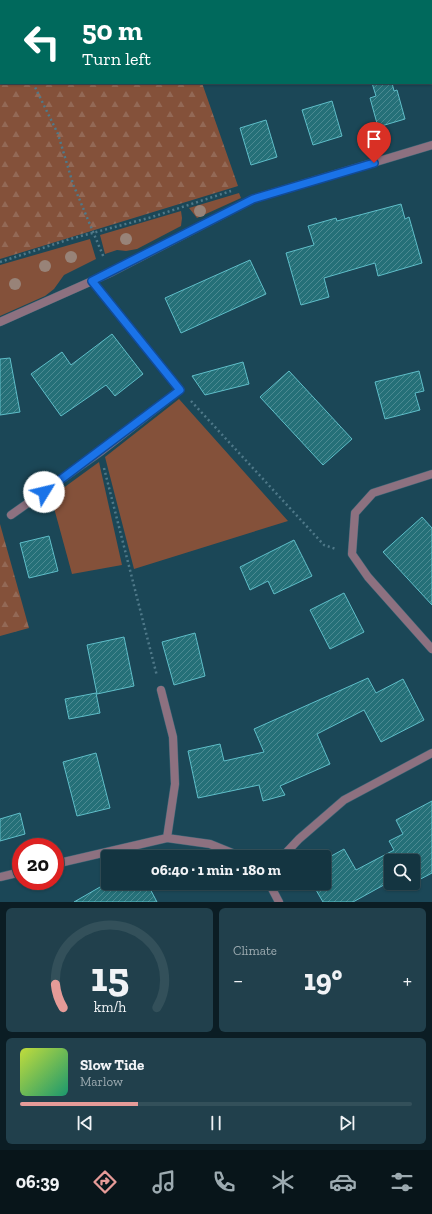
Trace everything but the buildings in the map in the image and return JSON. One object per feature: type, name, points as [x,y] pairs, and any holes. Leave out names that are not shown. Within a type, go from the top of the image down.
[{"type":"street","points":[[0,322],[110,273],[253,199],[432,145]]},
{"type":"street","points":[[12,515],[100,452],[180,390],[92,281]]},
{"type":"street","points":[[432,474],[373,493],[355,513],[352,554],[368,577],[432,649]]},
{"type":"street","points":[[161,690],[173,737],[174,776],[167,838]]},
{"type":"street","points":[[289,850],[299,839],[344,800],[432,753]]},
{"type":"street","points":[[64,862],[167,838],[210,844],[225,850]]},
{"type":"street","points":[[0,878],[12,875]]},
{"type":"street","points":[[273,890],[279,902]]},
{"type":"path","points":[[33,84],[58,134],[74,184],[110,273]]},
{"type":"path","points":[[0,262],[236,189]]},
{"type":"path","points":[[180,390],[324,545],[352,554]]},
{"type":"path","points":[[100,452],[161,690]]},
{"type":"green space","points":[[0,84],[202,84],[238,186],[0,259]]},
{"type":"green space","points":[[239,193],[241,198],[197,218],[189,208]]},
{"type":"green space","points":[[181,211],[181,226],[137,249],[126,251],[117,250],[105,254],[100,235]]},
{"type":"green space","points":[[90,239],[96,259],[64,275],[54,289],[45,296],[0,316],[0,265]]},
{"type":"green space","points":[[179,399],[288,521],[134,569],[105,457]]},
{"type":"green space","points":[[99,462],[122,565],[72,574],[51,497]]},
{"type":"green space","points":[[0,524],[29,628],[0,636]]},
{"type":"route","points":[[44,492],[100,452],[180,390],[92,281],[253,199],[374,163]]}]
